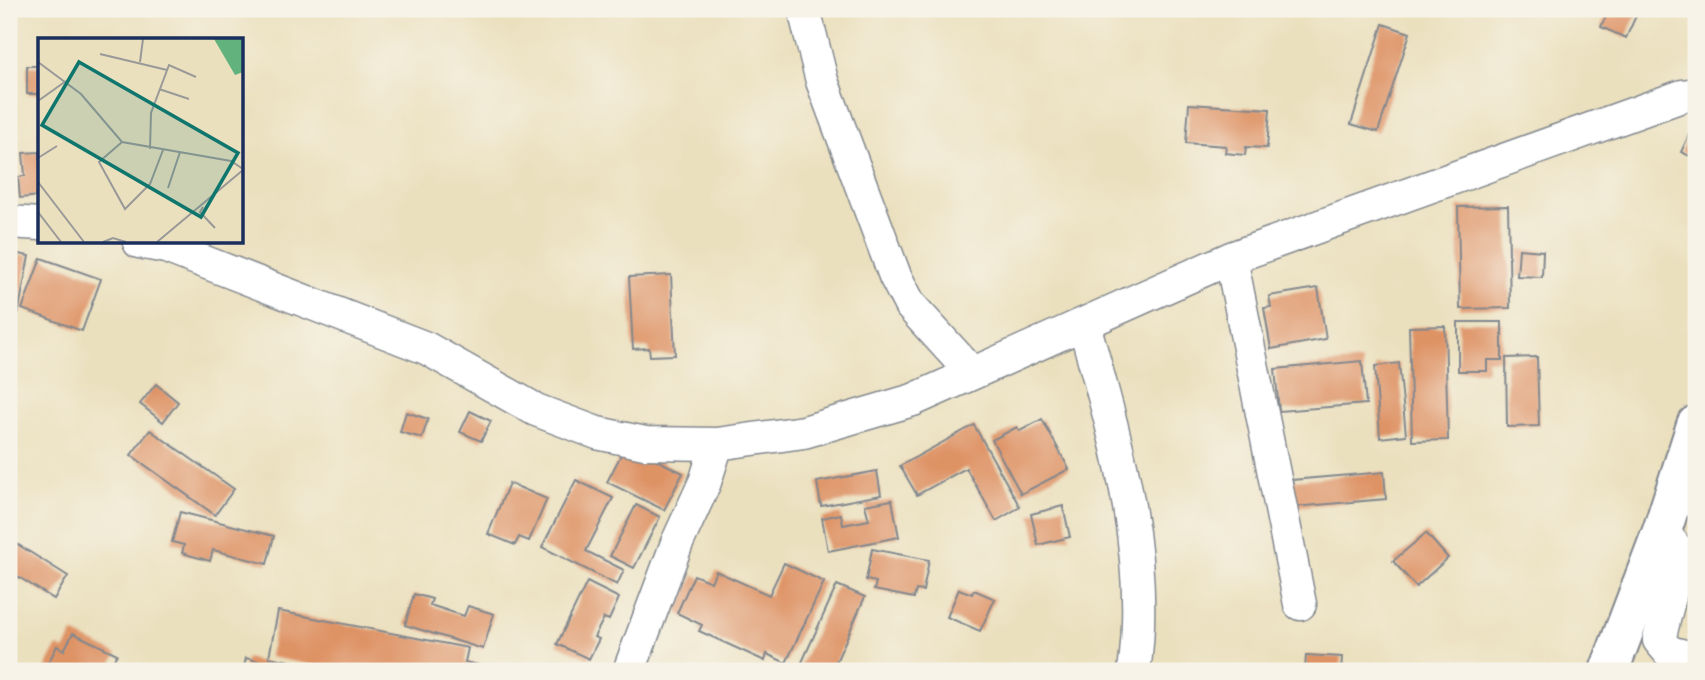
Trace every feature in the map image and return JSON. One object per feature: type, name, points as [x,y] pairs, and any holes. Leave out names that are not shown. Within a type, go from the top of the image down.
[{"type":"main road","points":[[1609,671],[1662,531],[1696,425]]},
{"type":"street","points":[[804,9],[822,81],[895,276],[910,305],[972,373]]},
{"type":"street","points":[[144,243],[166,247],[426,348],[536,410],[597,433],[645,443],[716,444],[804,432],[913,400],[1231,258],[1682,96],[1696,94]]},
{"type":"street","points":[[9,222],[38,225]]},
{"type":"street","points":[[1231,258],[1300,604]]},
{"type":"street","points":[[1084,324],[1123,464],[1137,581],[1134,671]]},
{"type":"street","points":[[629,671],[632,656],[677,542],[705,482],[716,444]]},
{"type":"street","points":[[1662,531],[1676,548],[1679,560],[1659,639],[1669,652],[1696,659]]},
{"type":"building","points":[[1609,9],[1639,9],[1626,38],[1601,27]]},
{"type":"building","points":[[1383,24],[1410,33],[1378,132],[1351,124]]},
{"type":"building","points":[[27,66],[38,66],[38,94],[27,94]]},
{"type":"building","points":[[1189,104],[1270,109],[1267,148],[1246,147],[1245,155],[1225,153],[1226,146],[1186,143]]},
{"type":"building","points":[[1690,133],[1696,136],[1696,159],[1681,152]]},
{"type":"building","points":[[38,152],[38,196],[20,198],[18,177],[25,176],[23,153]]},
{"type":"building","points":[[1508,206],[1510,308],[1460,309],[1458,207]]},
{"type":"building","points":[[1519,249],[1543,251],[1542,277],[1517,276]]},
{"type":"building","points":[[9,252],[29,256],[18,314],[9,312]]},
{"type":"building","points":[[41,258],[101,279],[82,331],[22,309]]},
{"type":"building","points":[[671,275],[675,355],[650,356],[649,348],[633,349],[629,277]]},
{"type":"building","points":[[1318,288],[1326,339],[1271,349],[1264,308],[1271,307],[1269,296]]},
{"type":"building","points":[[1458,322],[1502,322],[1502,360],[1487,360],[1487,371],[1458,371]]},
{"type":"building","points":[[1445,326],[1448,440],[1412,441],[1409,327]]},
{"type":"building","points":[[1537,357],[1539,426],[1507,427],[1506,358]]},
{"type":"building","points":[[1362,361],[1366,404],[1279,411],[1275,369]]},
{"type":"building","points":[[1399,363],[1406,435],[1380,438],[1375,366]]},
{"type":"building","points":[[156,384],[178,402],[163,422],[140,404]]},
{"type":"building","points":[[470,411],[491,421],[481,441],[460,432]]},
{"type":"building","points":[[406,412],[428,419],[422,438],[400,432]]},
{"type":"building","points":[[1042,419],[1069,469],[1021,494],[992,440],[1017,427],[1020,431]]},
{"type":"building","points":[[974,425],[1020,507],[996,521],[966,468],[917,495],[900,466]]},
{"type":"building","points":[[150,430],[234,489],[215,515],[131,455]]},
{"type":"building","points":[[637,450],[683,473],[664,510],[607,482],[623,451]]},
{"type":"building","points":[[877,471],[881,495],[821,506],[817,482]]},
{"type":"building","points":[[1384,472],[1386,499],[1294,507],[1292,480]]},
{"type":"building","points":[[576,480],[613,498],[586,551],[624,570],[617,585],[542,547]]},
{"type":"building","points":[[509,483],[547,499],[529,541],[519,537],[515,545],[488,534]]},
{"type":"building","points":[[892,500],[899,537],[828,551],[822,518],[841,514],[843,525],[869,520],[865,505]]},
{"type":"building","points":[[636,505],[660,517],[634,568],[610,556]]},
{"type":"building","points":[[1063,506],[1070,537],[1038,545],[1031,514]]},
{"type":"building","points":[[180,512],[274,536],[267,564],[213,550],[210,561],[182,553],[184,545],[172,542]]},
{"type":"building","points":[[1426,533],[1448,558],[1416,587],[1393,561]]},
{"type":"building","points":[[9,539],[68,576],[54,599],[9,571]]},
{"type":"building","points":[[872,549],[929,560],[923,591],[916,590],[914,598],[874,590],[876,582],[866,580]]},
{"type":"building","points":[[784,563],[824,582],[786,663],[767,654],[765,661],[699,631],[702,625],[677,613],[694,575],[711,582],[716,571],[769,595]]},
{"type":"building","points":[[587,582],[619,598],[609,620],[604,618],[594,637],[599,639],[589,659],[557,644]]},
{"type":"building","points":[[837,585],[865,597],[832,671],[798,671]]},
{"type":"building","points":[[959,589],[972,594],[974,590],[995,599],[980,631],[947,617]]},
{"type":"building","points":[[414,594],[432,599],[430,605],[464,616],[468,606],[494,614],[483,649],[405,625]]},
{"type":"building","points":[[278,611],[468,648],[465,662],[478,665],[477,671],[343,671],[269,657]]},
{"type":"building","points":[[73,633],[117,654],[108,671],[45,669],[57,646],[64,650]]},
{"type":"building","points":[[1306,655],[1342,657],[1341,671],[1305,671]]},
{"type":"building","points":[[246,658],[281,667],[280,671],[243,671]]}]
